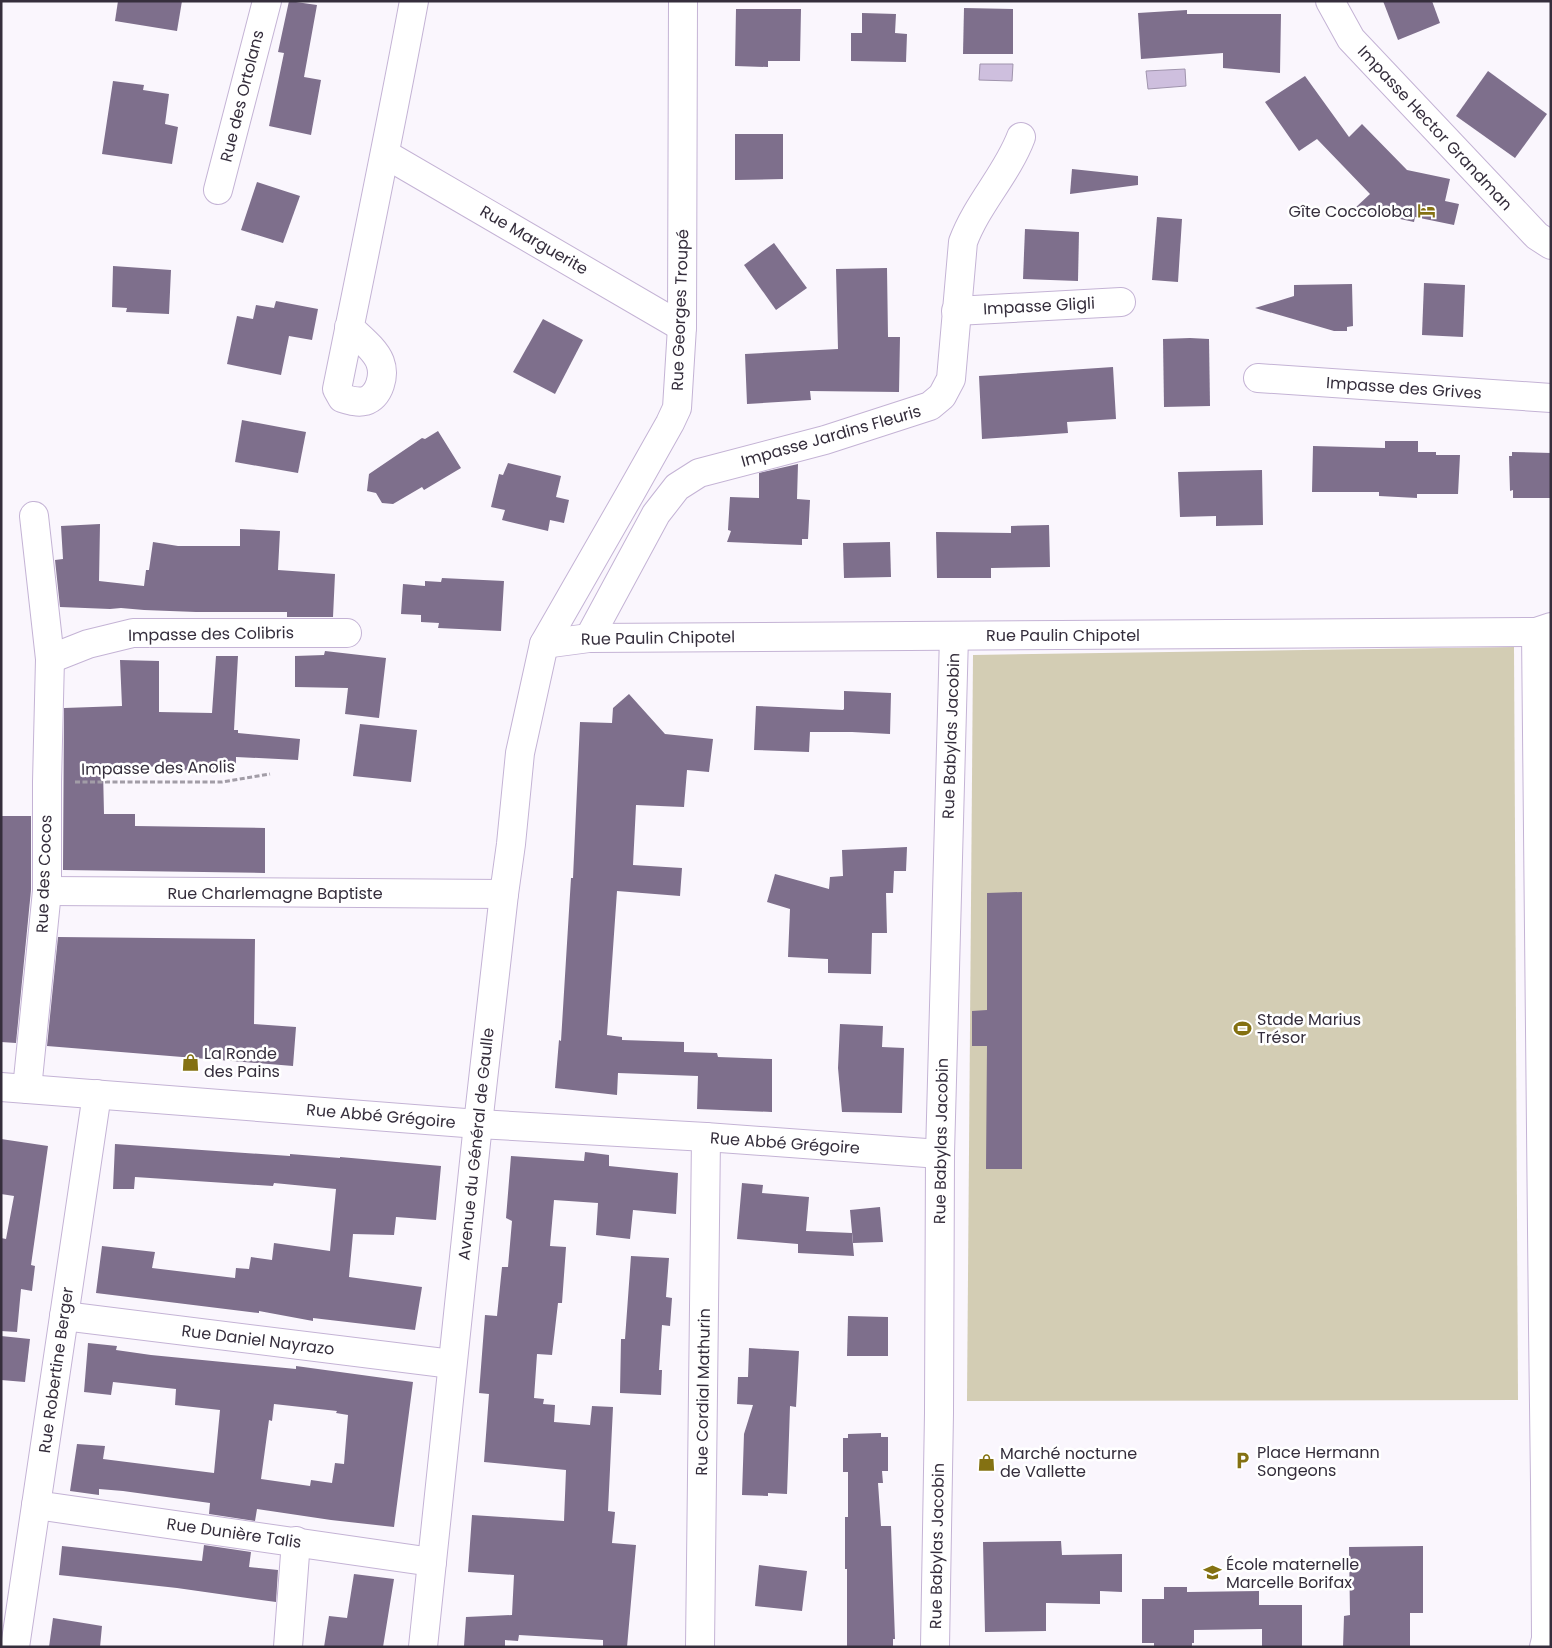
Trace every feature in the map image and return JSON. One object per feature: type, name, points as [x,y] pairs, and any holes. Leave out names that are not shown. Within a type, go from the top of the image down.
[{"type":"street","name":"Rue des Ortolans","points":[[218,190],[267,1]]},
{"type":"street","points":[[349,326],[385,154],[414,1]]},
{"type":"street","name":"Rue Georges Troupé","points":[[544,644],[677,408],[682,327],[683,1]]},
{"type":"street","name":"Impasse Hector Grandman","points":[[1330,1],[1351,39],[1537,236],[1551,245]]},
{"type":"street","name":"Impasse Jardins Fleuris","points":[[589,638],[656,514],[677,487],[699,473],[825,440],[930,406],[942,396],[951,379],[963,242],[970,224],[1014,154],[1021,136]]},
{"type":"street","name":"Rue Marguerite","points":[[385,154],[682,327]]},
{"type":"street","name":"Impasse Gligli","points":[[956,311],[1121,302]]},
{"type":"street","name":"Impasse des Grives","points":[[1258,378],[1551,398]]},
{"type":"street","name":"Rue des Cocos","points":[[14,1088],[47,891],[46,782],[50,659],[34,516]]},
{"type":"street","points":[[1544,630],[1542,1328],[1546,1483],[1547,1642]]},
{"type":"street","name":"Rue Paulin Chipotel","points":[[544,644],[589,638],[1544,630]]},
{"type":"street","name":"Impasse des Colibris","points":[[50,659],[88,644],[134,633],[347,633]]},
{"type":"street","name":"Rue Babylas Jacobin","points":[[935,1647],[939,1413],[940,1154],[954,636]]},
{"type":"street","name":"Avenue du Général de Gaulle","points":[[423,1647],[478,1124],[520,753],[544,644]]},
{"type":"street","name":"Rue Charlemagne Baptiste","points":[[47,891],[504,894]]},
{"type":"street","name":"Rue Abbé Grégoire","points":[[14,1088],[478,1124],[706,1137],[940,1154]]},
{"type":"street","name":"Rue Robertine Berger","points":[[15,1647],[97,1094]]},
{"type":"street","name":"Rue Cordial Mathurin","points":[[700,1647],[706,1137]]},
{"type":"street","name":"Rue Daniel Nayrazo","points":[[64,1316],[452,1364]]},
{"type":"street","name":"Rue Dunière Talis","points":[[36,1505],[432,1562]]},
{"type":"street","points":[[288,1647],[296,1542]]},
{"type":"path","name":"Impasse des Anolis","points":[[46,782],[222,782],[270,774]]},
{"type":"shaded area","points":[[980,64],[1013,64],[1012,81],[979,80]]},
{"type":"shaded area","points":[[1185,69],[1186,86],[1148,89],[1146,71]]},
{"type":"shaded area","name":"Stade Marius Trésor","points":[[1514,647],[1518,1400],[967,1401],[973,655]]},
{"type":"building","points":[[118,1],[182,1],[177,31],[115,21]]},
{"type":"building","points":[[289,1],[317,5],[304,77],[321,80],[311,135],[269,126],[284,53],[278,52]]},
{"type":"building","points":[[1383,1],[1432,1],[1440,23],[1398,40]]},
{"type":"building","points":[[964,8],[1013,9],[1013,54],[963,54]]},
{"type":"building","points":[[736,9],[801,9],[800,61],[768,61],[768,67],[735,66]]},
{"type":"building","points":[[1187,10],[1187,14],[1281,14],[1280,73],[1223,68],[1223,53],[1141,59],[1138,13]]},
{"type":"building","points":[[862,13],[896,14],[895,33],[907,34],[906,62],[851,61],[851,33],[862,33]]},
{"type":"building","points":[[1488,71],[1547,114],[1515,158],[1456,116]]},
{"type":"building","points":[[1305,76],[1349,137],[1362,124],[1407,170],[1450,179],[1445,201],[1459,204],[1454,225],[1415,217],[1414,222],[1354,209],[1370,194],[1317,139],[1299,151],[1265,102]]},
{"type":"building","points":[[113,81],[144,85],[143,90],[169,94],[165,124],[178,127],[172,164],[102,154]]},
{"type":"building","points":[[735,134],[783,134],[783,179],[735,180]]},
{"type":"building","points":[[1072,169],[1138,176],[1138,185],[1070,194]]},
{"type":"building","points":[[257,182],[300,196],[283,243],[241,230]]},
{"type":"building","points":[[1157,217],[1182,219],[1178,282],[1152,280]]},
{"type":"building","points":[[1025,229],[1079,232],[1078,281],[1023,279]]},
{"type":"building","points":[[774,243],[807,288],[776,310],[744,265]]},
{"type":"building","points":[[113,266],[171,270],[169,314],[126,312],[127,308],[112,307]]},
{"type":"building","points":[[887,268],[888,337],[900,337],[899,392],[810,391],[811,400],[747,404],[745,354],[838,349],[836,269]]},
{"type":"building","points":[[1424,283],[1465,285],[1463,337],[1422,335]]},
{"type":"building","points":[[1352,284],[1353,326],[1347,327],[1347,331],[1334,331],[1255,308],[1294,296],[1294,285]]},
{"type":"building","points":[[276,301],[318,309],[312,340],[289,336],[281,375],[227,364],[237,316],[253,319],[256,305],[274,308]]},
{"type":"building","points":[[543,319],[583,340],[555,394],[513,372]]},
{"type":"building","points":[[1163,339],[1209,339],[1210,406],[1164,407]]},
{"type":"building","points":[[1113,367],[1116,419],[1067,422],[1068,433],[982,439],[979,376]]},
{"type":"building","points":[[242,420],[306,432],[298,473],[235,462]]},
{"type":"building","points":[[438,431],[461,468],[424,490],[422,487],[393,504],[382,503],[376,493],[367,491],[369,474],[422,438],[425,439]]},
{"type":"building","points":[[1385,441],[1418,441],[1418,452],[1436,452],[1436,455],[1460,455],[1458,494],[1417,494],[1417,498],[1379,496],[1379,492],[1312,492],[1313,446],[1385,448]]},
{"type":"building","points":[[1512,452],[1551,453],[1551,498],[1513,498],[1513,490],[1510,491],[1509,456],[1512,456]]},
{"type":"building","points":[[508,463],[561,476],[556,497],[569,500],[564,523],[550,520],[548,531],[502,520],[505,510],[491,507],[499,474],[503,475]]},
{"type":"building","points":[[798,464],[797,499],[810,500],[808,539],[802,539],[802,545],[727,542],[731,531],[728,530],[730,497],[759,498],[759,473]]},
{"type":"building","points":[[1262,470],[1263,525],[1216,526],[1216,516],[1180,517],[1178,472]]},
{"type":"building","points":[[100,524],[99,581],[144,586],[146,570],[149,570],[153,542],[178,546],[240,546],[240,529],[280,531],[278,570],[335,574],[333,617],[287,617],[287,612],[196,612],[60,607],[55,560],[63,559],[61,526]]},
{"type":"building","points":[[1049,525],[1050,567],[991,568],[991,578],[937,578],[936,532],[1011,533],[1011,526]]},
{"type":"building","points":[[890,542],[891,577],[844,578],[843,543]]},
{"type":"building","points":[[442,578],[504,581],[501,631],[438,628],[439,623],[421,622],[421,615],[401,614],[403,584],[425,586],[425,581],[441,582]]},
{"type":"building","points":[[325,651],[386,658],[379,718],[345,714],[348,688],[295,687],[295,656],[324,655]]},
{"type":"building","points":[[216,656],[238,656],[234,730],[238,730],[238,733],[300,739],[298,760],[236,757],[236,771],[195,768],[195,771],[170,769],[169,767],[119,766],[120,770],[103,770],[104,814],[135,814],[135,826],[265,828],[265,873],[63,870],[64,708],[122,706],[120,660],[159,661],[159,712],[212,713]]},
{"type":"building","points":[[844,691],[891,693],[890,734],[810,732],[809,752],[754,750],[756,706],[843,710]]},
{"type":"building","points":[[629,694],[665,734],[713,739],[709,772],[687,770],[684,807],[636,805],[633,865],[682,868],[680,896],[617,891],[607,1035],[622,1037],[622,1040],[684,1042],[684,1052],[717,1053],[718,1057],[772,1059],[772,1112],[697,1109],[698,1076],[618,1073],[617,1095],[555,1088],[559,1040],[561,1041],[571,878],[573,878],[580,722],[612,723],[613,708]]},
{"type":"building","points":[[360,724],[417,730],[411,782],[353,776]]},
{"type":"building","points":[[1,816],[31,816],[31,890],[16,1043],[1,1042]]},
{"type":"building","points":[[907,847],[906,871],[894,871],[893,893],[886,893],[887,933],[872,933],[871,974],[828,973],[828,959],[788,957],[790,909],[767,902],[775,874],[829,889],[830,877],[843,876],[842,850]]},
{"type":"building","points":[[1022,892],[1022,1169],[986,1169],[987,1046],[972,1046],[972,1011],[987,1010],[987,893]]},
{"type":"building","points":[[58,937],[255,939],[254,1024],[296,1027],[293,1066],[47,1046]]},
{"type":"building","points":[[840,1024],[883,1026],[882,1047],[904,1048],[902,1113],[842,1112],[838,1068]]},
{"type":"building","points":[[1,1139],[48,1146],[31,1265],[35,1266],[32,1291],[21,1289],[17,1332],[1,1331],[1,1238],[6,1239],[14,1196],[1,1194]]},
{"type":"building","points":[[115,1144],[290,1156],[290,1154],[340,1157],[441,1166],[436,1220],[396,1217],[394,1235],[353,1234],[349,1277],[422,1287],[415,1330],[313,1318],[313,1321],[259,1311],[259,1313],[96,1293],[102,1246],[155,1252],[152,1268],[235,1278],[236,1268],[249,1269],[251,1257],[272,1260],[274,1243],[330,1251],[336,1189],[274,1183],[273,1186],[135,1177],[134,1189],[113,1189]]},
{"type":"building","points":[[585,1152],[609,1155],[609,1166],[678,1173],[676,1214],[633,1210],[630,1239],[596,1235],[598,1203],[554,1200],[550,1246],[566,1247],[562,1303],[558,1303],[552,1355],[537,1354],[534,1398],[544,1399],[543,1404],[555,1405],[554,1422],[590,1425],[592,1406],[613,1407],[608,1511],[615,1512],[612,1543],[636,1545],[627,1647],[603,1647],[603,1640],[519,1635],[518,1641],[505,1640],[505,1647],[464,1646],[466,1617],[512,1615],[514,1575],[468,1572],[472,1515],[564,1521],[566,1470],[484,1462],[489,1394],[479,1393],[485,1315],[497,1316],[502,1267],[508,1267],[512,1221],[506,1218],[511,1156],[584,1161]]},
{"type":"building","points":[[742,1183],[763,1185],[762,1193],[809,1197],[806,1231],[852,1233],[854,1256],[798,1253],[798,1244],[737,1239]]},
{"type":"building","points":[[880,1207],[883,1242],[853,1243],[850,1210]]},
{"type":"building","points":[[631,1256],[669,1258],[666,1297],[672,1298],[670,1326],[662,1325],[659,1370],[662,1370],[661,1395],[620,1393],[621,1339],[625,1339]]},
{"type":"building","points":[[848,1316],[888,1317],[888,1356],[847,1356]]},
{"type":"building","points":[[1,1336],[30,1339],[25,1382],[1,1380]]},
{"type":"building","points":[[88,1343],[117,1346],[116,1350],[151,1355],[296,1369],[296,1366],[413,1382],[394,1527],[257,1509],[255,1521],[209,1514],[210,1503],[123,1491],[99,1489],[99,1495],[70,1491],[77,1444],[105,1446],[103,1459],[214,1473],[220,1410],[175,1405],[176,1389],[113,1382],[111,1395],[84,1392]],"holes":[[[274,1404],[337,1411],[336,1413],[348,1415],[344,1464],[335,1463],[332,1483],[311,1480],[310,1486],[261,1479],[269,1420],[272,1421]]]},
{"type":"building","points":[[749,1348],[799,1351],[796,1407],[790,1406],[787,1494],[768,1493],[768,1496],[742,1495],[744,1434],[753,1405],[737,1404],[738,1377],[748,1377]]},
{"type":"building","points":[[881,1433],[881,1437],[888,1437],[888,1471],[882,1471],[883,1483],[878,1483],[881,1526],[891,1526],[895,1639],[893,1639],[893,1647],[847,1647],[845,1517],[848,1517],[848,1472],[843,1472],[843,1438],[848,1438],[848,1434]]},
{"type":"building","points":[[1061,1541],[1062,1555],[1122,1554],[1122,1592],[1100,1591],[1100,1604],[1046,1603],[1046,1631],[985,1632],[983,1542]]},
{"type":"building","points":[[204,1545],[251,1552],[249,1567],[278,1570],[276,1602],[177,1588],[59,1575],[62,1546],[202,1561]]},
{"type":"building","points":[[1423,1546],[1423,1613],[1410,1613],[1410,1647],[1343,1647],[1344,1616],[1350,1615],[1349,1547]]},
{"type":"building","points":[[759,1565],[807,1571],[802,1611],[755,1606]]},
{"type":"building","points":[[354,1574],[394,1579],[383,1647],[324,1647],[329,1616],[347,1618]]},
{"type":"building","points":[[1164,1587],[1187,1587],[1187,1592],[1259,1591],[1259,1605],[1302,1605],[1302,1647],[1262,1647],[1262,1629],[1194,1630],[1194,1643],[1192,1643],[1192,1647],[1154,1647],[1154,1643],[1142,1643],[1142,1599],[1164,1599]]},
{"type":"building","points":[[53,1618],[102,1626],[100,1647],[49,1647]]},
{"type":"place","name":"Gîte Coccoloba","points":[[1427,211]]},
{"type":"place","name":"Stade Marius Trésor","points":[[1243,1028]]},
{"type":"place","name":"La Ronde des Pains","points":[[190,1062]]},
{"type":"place","name":"Place Hermann Songeons","points":[[1243,1461]]},
{"type":"place","name":"Marché nocturne de Vallette","points":[[986,1462]]},
{"type":"place","name":"École maternelle Marcelle Borifax","points":[[1212,1573]]}]
